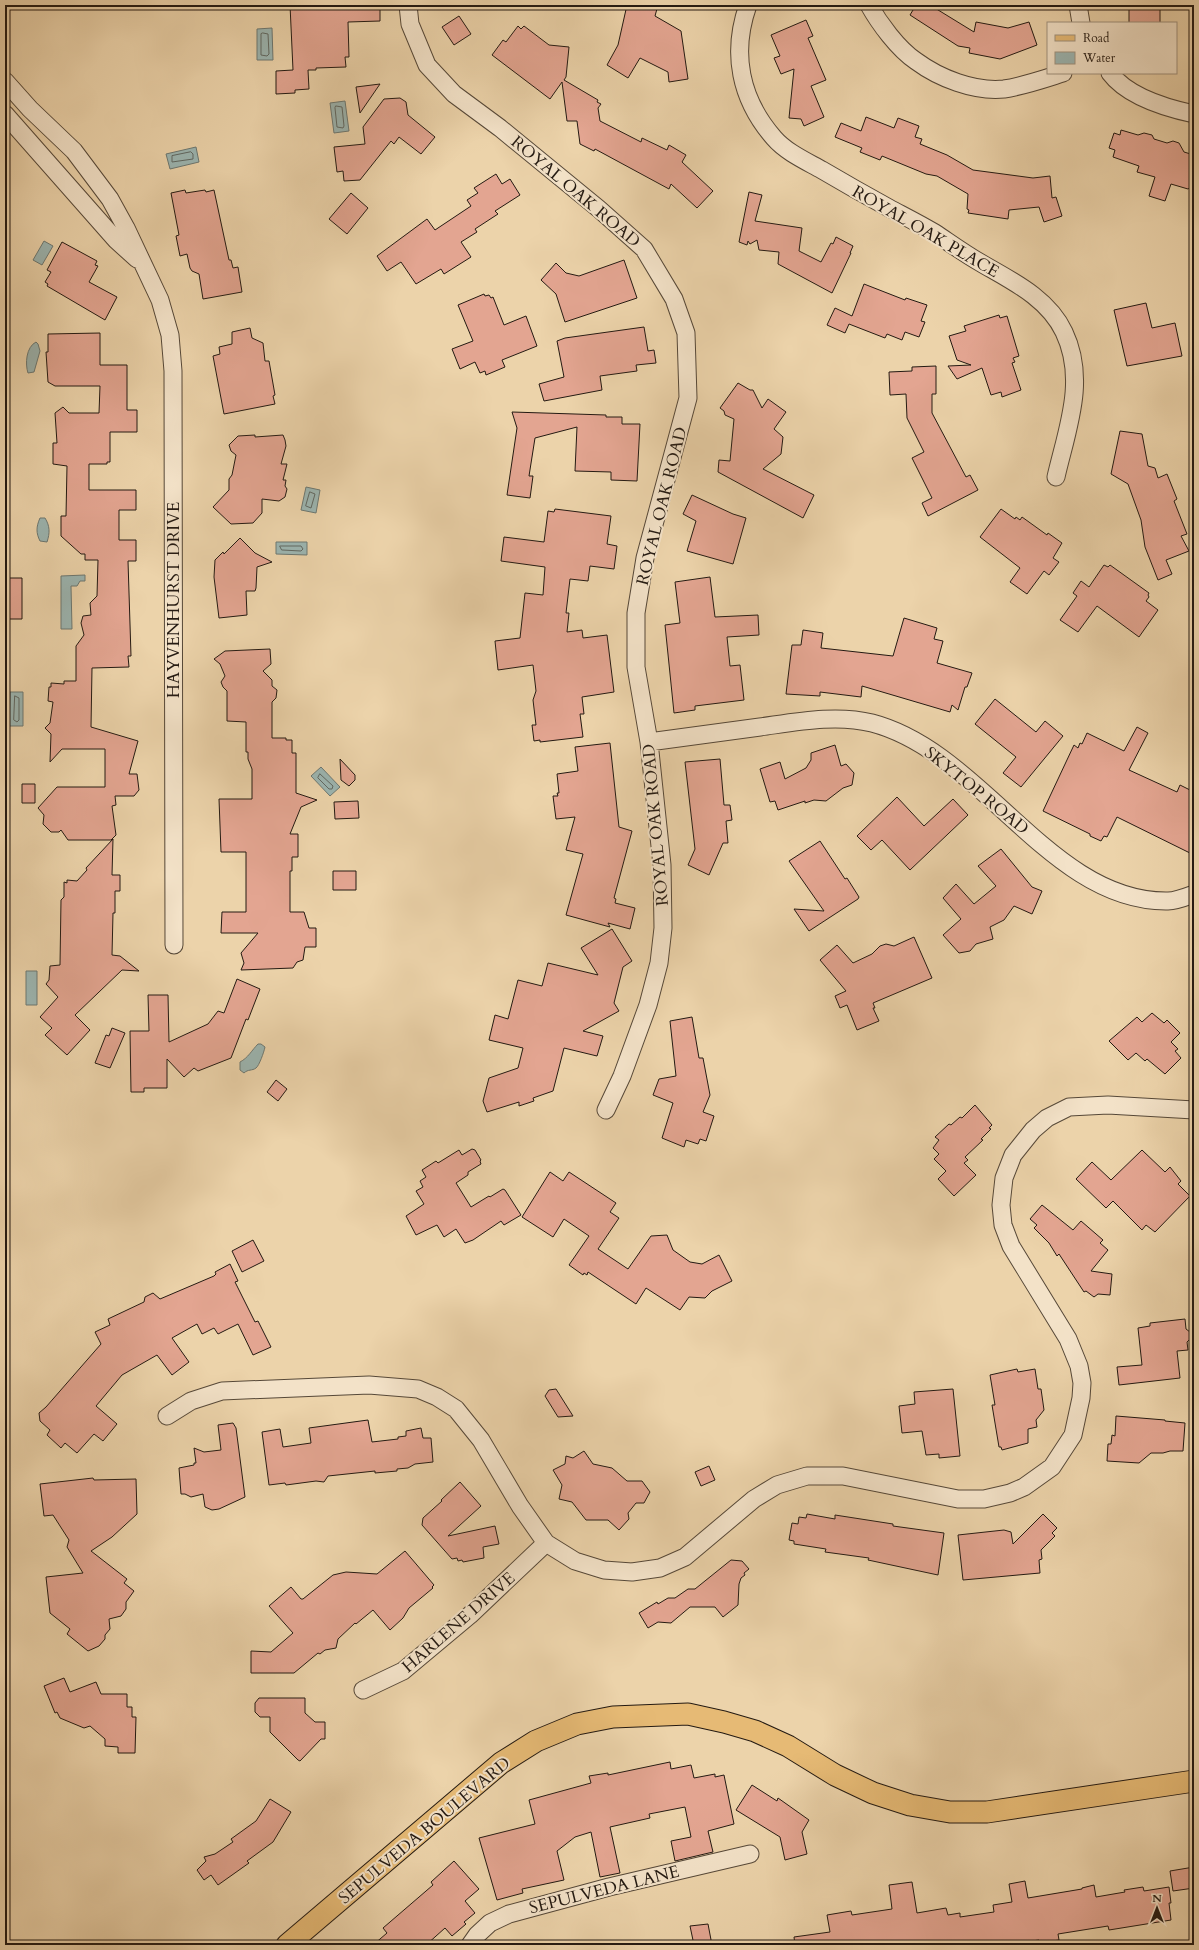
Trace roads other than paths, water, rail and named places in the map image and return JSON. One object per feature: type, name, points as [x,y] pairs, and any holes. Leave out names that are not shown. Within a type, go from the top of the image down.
[{"type":"main road","name":"SEPULVEDA BOULEVARD","points":[[287,1945],[501,1763],[536,1742],[570,1727],[613,1716],[688,1714],[724,1722],[755,1731],[788,1746],[835,1775],[873,1793],[910,1805],[950,1812],[987,1812],[1194,1781]]},
{"type":"street","name":"ROYAL OAK ROAD","points":[[408,5],[410,24],[427,65],[454,94],[512,137],[599,209],[644,249],[674,299],[686,333],[688,398],[646,558],[636,613],[636,667],[649,742],[662,865],[663,928],[659,963],[648,1005],[622,1076],[606,1110]]},
{"type":"street","name":"ROYAL OAK PLACE","points":[[748,5],[739,47],[740,69],[747,92],[756,111],[774,138],[797,156],[934,233],[1012,281],[1038,299],[1055,316],[1065,333],[1076,380],[1073,411],[1056,477]]},
{"type":"street","points":[[869,5],[891,36],[915,60],[947,78],[984,89],[1003,89],[1058,74]]},
{"type":"street","points":[[1078,5],[1081,22]]},
{"type":"street","points":[[1111,74],[1137,94],[1150,100],[1194,114]]},
{"type":"street","name":"HAYVENHURST DRIVE","points":[[5,81],[22,98],[30,109],[74,151],[110,199],[126,228],[160,300],[170,335],[172,371],[174,945]]},
{"type":"street","name":"HAYVENHURST DRIVE","points":[[22,98],[6,115],[116,240],[141,262]]},
{"type":"street","points":[[45,158],[63,141]]},
{"type":"street","name":"SKYTOP ROAD","points":[[649,742],[813,720],[849,719],[872,723],[906,735],[935,752],[1065,862],[1088,878],[1112,891],[1137,900],[1169,901],[1194,894]]},
{"type":"street","points":[[167,1416],[191,1401],[222,1391],[369,1385],[418,1389],[436,1397],[456,1409],[482,1440],[520,1506],[546,1543],[575,1561],[604,1570],[632,1572],[660,1568],[685,1557],[754,1499],[777,1485],[807,1476],[843,1476],[958,1499],[984,1499],[1010,1493],[1024,1487],[1052,1467],[1073,1436],[1081,1398],[1082,1383],[1079,1366],[1068,1339],[1019,1259],[1003,1225],[1001,1205],[1004,1178],[1013,1155],[1033,1130],[1047,1118],[1069,1107],[1108,1105],[1194,1110]]},
{"type":"street","name":"HARLENE DRIVE","points":[[363,1690],[403,1671],[470,1615],[546,1543]]},
{"type":"street","name":"SEPULVEDA LANE","points":[[470,1945],[477,1934],[490,1923],[509,1914],[646,1878],[750,1854]]},
{"type":"water","points":[[272,28],[273,60],[257,60],[257,29]]},
{"type":"water","points":[[345,101],[349,131],[334,133],[330,103]]},
{"type":"water","points":[[196,147],[199,162],[170,169],[166,154]]},
{"type":"water","points":[[44,241],[53,246],[42,265],[33,260]]},
{"type":"water","points":[[36,342],[40,351],[34,372],[28,373],[28,352]]},
{"type":"water","points":[[306,487],[320,490],[316,513],[301,510]]},
{"type":"water","points":[[40,518],[45,518],[49,527],[47,542],[40,541],[38,535],[37,527]]},
{"type":"water","points":[[276,542],[307,542],[307,555],[276,554]]},
{"type":"water","points":[[85,575],[85,581],[80,581],[77,586],[71,586],[72,629],[61,629],[61,576]]},
{"type":"water","points":[[10,692],[23,692],[23,726],[9,726]]},
{"type":"water","points":[[321,767],[340,787],[330,796],[311,776]]},
{"type":"water","points":[[26,971],[37,971],[37,1005],[26,1005]]},
{"type":"water","points":[[258,1044],[265,1047],[260,1062],[256,1068],[244,1073],[240,1070],[240,1062],[248,1056]]}]
